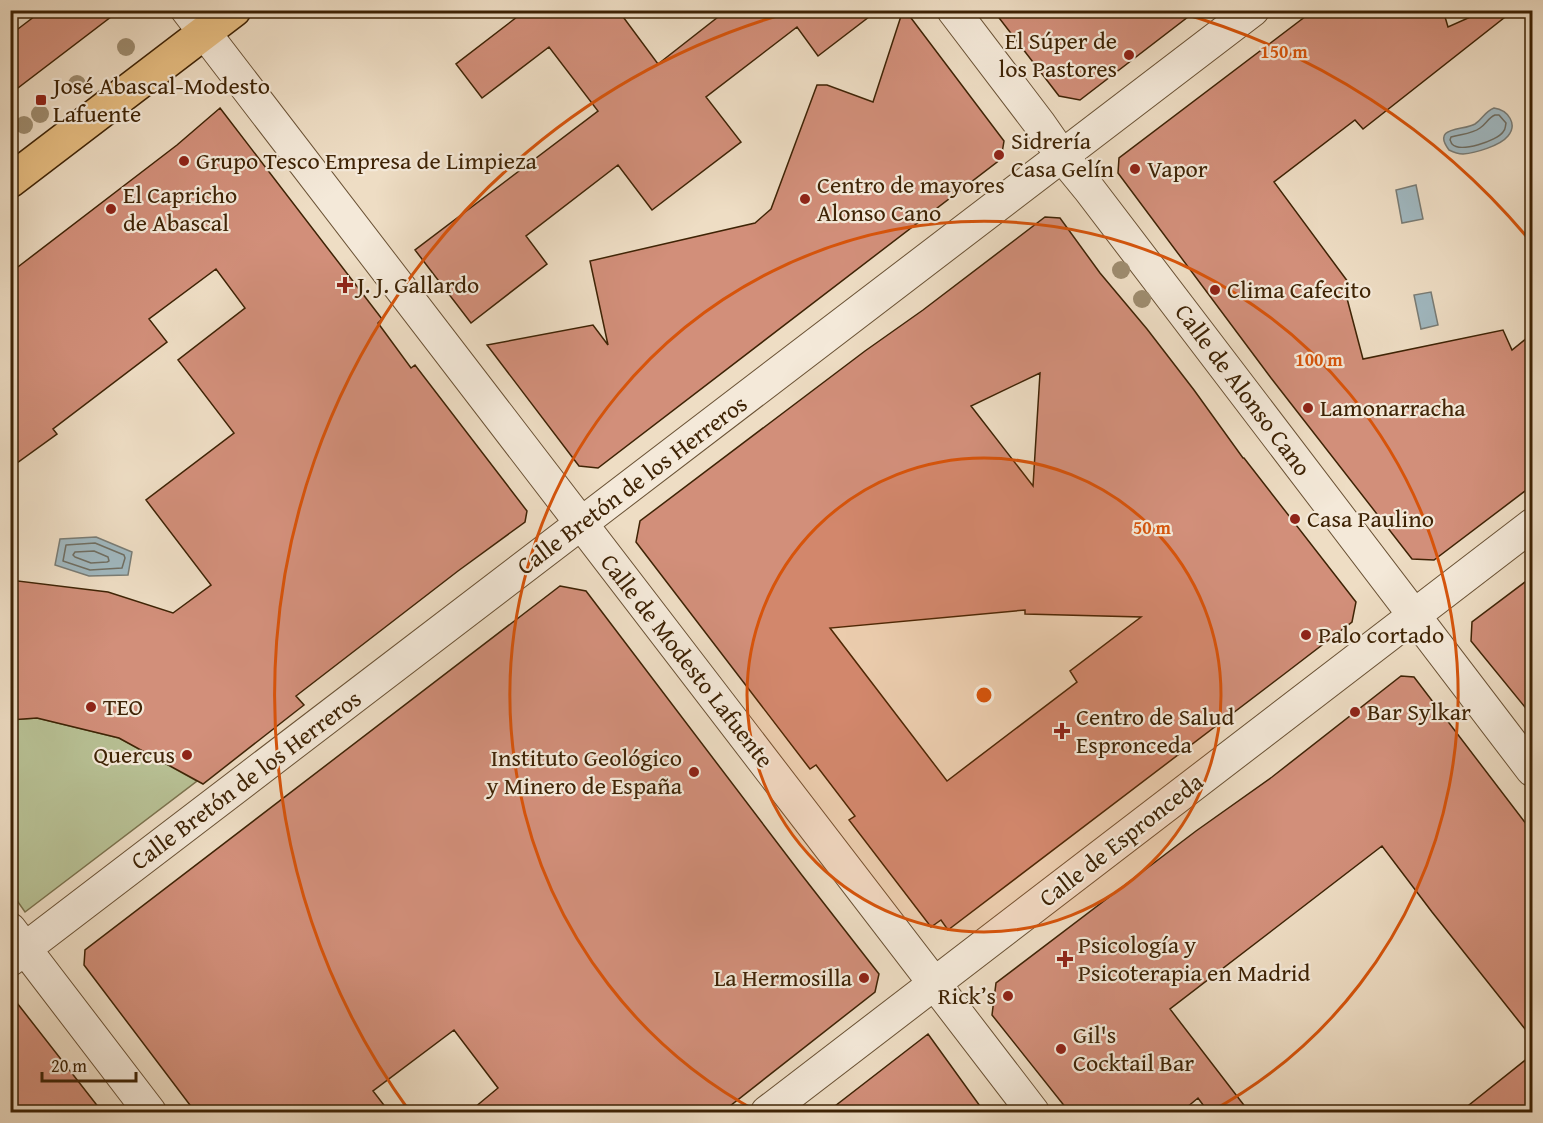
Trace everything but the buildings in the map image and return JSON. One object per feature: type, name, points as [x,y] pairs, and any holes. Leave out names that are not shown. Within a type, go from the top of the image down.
[{"type":"main road","points":[[10,181],[196,22],[234,10]]},
{"type":"street","name":"Calle de Alonso Cano","points":[[953,10],[1062,156],[1533,770]]},
{"type":"street","name":"Calle Bretón de los Herreros","points":[[16,946],[581,524],[1253,10]]},
{"type":"street","name":"Calle de Modesto Lafuente","points":[[196,22],[1033,1113]]},
{"type":"street","name":"Calle de Espronceda","points":[[767,1113],[1533,525]]},
{"type":"street","points":[[16,946],[150,1113]]},
{"type":"green space","points":[[37,718],[119,738],[197,781],[25,912],[11,892],[10,720]]},
{"type":"water","points":[[1494,108],[1504,112],[1512,122],[1511,131],[1504,140],[1487,148],[1463,154],[1449,150],[1444,142],[1446,133],[1475,124]]},
{"type":"water","points":[[1416,185],[1423,219],[1402,223],[1396,190]]},
{"type":"water","points":[[1431,292],[1438,325],[1421,329],[1414,295]]},
{"type":"water","points":[[96,537],[132,552],[128,575],[89,576],[55,565],[60,539]]},
{"type":"place","name":"El Súper de los Pastores","points":[[1129,55]]},
{"type":"place","name":"José Abascal-Modesto Lafuente","points":[[41,100]]},
{"type":"place","name":"Sidrería Casa Gelín","points":[[999,155]]},
{"type":"place","name":"Grupo Tesco Empresa de Limpieza","points":[[184,161]]},
{"type":"place","name":"Vapor","points":[[1135,169]]},
{"type":"place","name":"Centro de mayores Alonso Cano","points":[[805,199]]},
{"type":"place","name":"El Capricho de Abascal","points":[[111,209]]},
{"type":"place","name":"J. J. Gallardo","points":[[345,285]]},
{"type":"place","name":"Clima Cafecito","points":[[1215,290]]},
{"type":"place","name":"Lamonarracha","points":[[1308,408]]},
{"type":"place","name":"Casa Paulino","points":[[1295,519]]},
{"type":"place","name":"Palo cortado","points":[[1306,635]]},
{"type":"place","name":"TEO","points":[[91,707]]},
{"type":"place","name":"Bar Sylkar","points":[[1355,712]]},
{"type":"place","name":"Centro de Salud Espronceda","points":[[1062,731]]},
{"type":"place","name":"Quercus","points":[[187,755]]},
{"type":"place","name":"Instituto Geológico y Minero de España","points":[[694,772]]},
{"type":"place","name":"Psicología y Psicoterapia en Madrid","points":[[1065,959]]},
{"type":"place","name":"La Hermosilla","points":[[864,978]]},
{"type":"place","name":"Rick’s","points":[[1008,996]]},
{"type":"place","name":"Gil's Cocktail Bar","points":[[1061,1049]]}]
